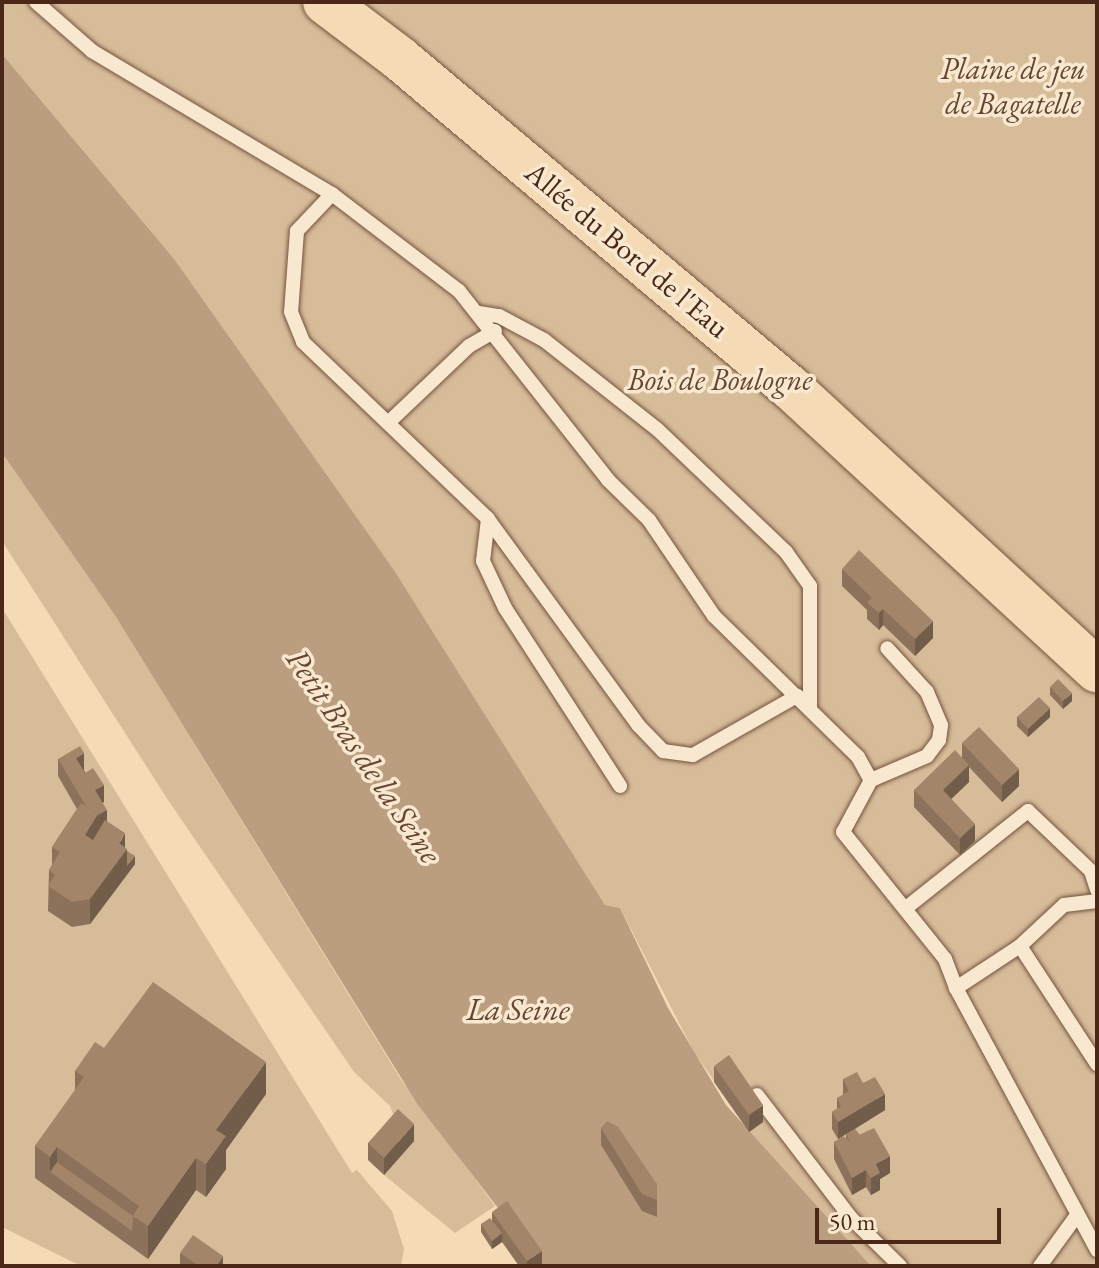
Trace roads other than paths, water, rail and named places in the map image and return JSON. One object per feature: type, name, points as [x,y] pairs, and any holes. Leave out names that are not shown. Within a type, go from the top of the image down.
[{"type":"main road","name":"Allée du Bord de l'Eau","points":[[325,2],[399,58],[792,389],[1097,670]]},
{"type":"lane","points":[[36,2],[92,51],[332,194],[459,291],[495,331],[600,470],[649,520],[714,616],[858,757],[871,780]]},
{"type":"lane","points":[[332,194],[297,231],[291,312],[303,342],[488,519],[639,726],[663,751],[693,755],[797,696]]},
{"type":"lane","points":[[479,313],[499,316],[544,340],[658,430],[786,552],[810,586],[810,709]]},
{"type":"lane","points":[[389,422],[469,346],[495,331]]},
{"type":"lane","points":[[488,519],[483,561],[505,608],[620,786]]},
{"type":"lane","points":[[887,648],[927,692],[941,725],[939,740],[927,756],[871,780],[843,832],[945,959],[956,988],[1097,1250]]},
{"type":"lane","points":[[906,908],[1028,811],[1091,871],[1097,890]]},
{"type":"lane","points":[[956,988],[1020,946],[1064,905],[1097,901]]},
{"type":"lane","points":[[1020,946],[1097,1064]]},
{"type":"lane","points":[[757,1095],[851,1218],[900,1266]]},
{"type":"lane","points":[[1040,1266],[1077,1215]]},
{"type":"water","name":"La Seine","points":[[2,54],[175,260],[394,570],[605,905],[620,908],[668,1008],[726,1105],[871,1266],[543,1266],[418,1105],[114,614],[2,453]]},
{"type":"park label","name":"Plaine de jeu de Bagatelle","points":[[1013,86]]},
{"type":"park label","name":"Bois de Boulogne","points":[[720,380]]},
{"type":"water label","name":"Petit Bras de la Seine","points":[[364,756]]}]
